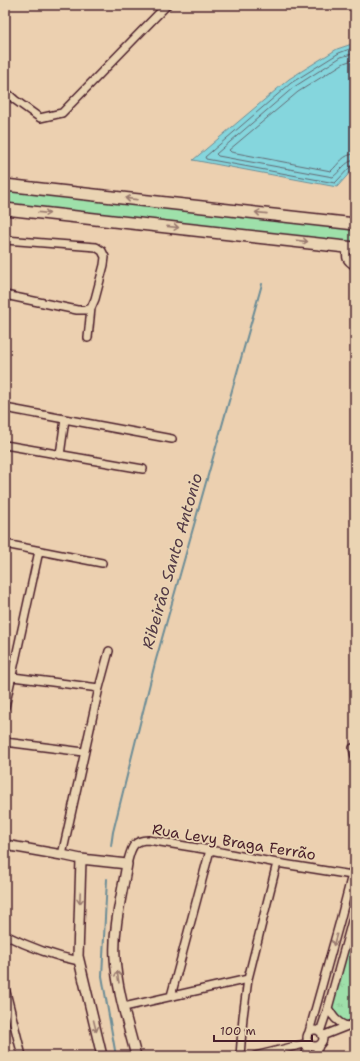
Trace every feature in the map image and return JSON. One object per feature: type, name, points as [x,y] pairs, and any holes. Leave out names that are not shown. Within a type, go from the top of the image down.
[{"type":"highway","points":[[5,185],[355,224]]},
{"type":"highway","points":[[5,209],[351,247]]},
{"type":"main road","points":[[5,845],[81,859],[127,864],[115,944],[117,972],[136,1056]]},
{"type":"main road","points":[[81,859],[78,956],[102,1056]]},
{"type":"street","points":[[5,91],[40,118],[62,113],[167,5]]},
{"type":"street","points":[[5,240],[96,247],[102,251],[105,257],[104,265],[95,299],[91,308],[88,338]]},
{"type":"street","points":[[351,247],[346,258],[347,261],[355,266]]},
{"type":"street","points":[[5,295],[77,310],[86,310],[91,308]]},
{"type":"street","points":[[5,408],[172,439]]},
{"type":"street","points":[[60,454],[65,419]]},
{"type":"street","points":[[5,444],[143,469]]},
{"type":"street","points":[[5,544],[102,563]]},
{"type":"street","points":[[5,707],[8,677],[39,551]]},
{"type":"street","points":[[62,855],[98,688],[109,650]]},
{"type":"street","points":[[8,677],[98,688]]},
{"type":"street","points":[[5,742],[84,752]]},
{"type":"street","points":[[353,748],[355,758]]},
{"type":"street","name":"Rua Levy Braga Ferrão","points":[[127,864],[132,846],[142,840],[148,840],[352,875]]},
{"type":"street","points":[[171,996],[210,850]]},
{"type":"street","points":[[240,1056],[248,979],[277,863]]},
{"type":"street","points":[[305,1056],[308,1044],[306,1038],[309,1032],[355,863]]},
{"type":"street","points":[[315,1056],[318,1046],[322,1041],[321,1034],[354,922],[355,910]]},
{"type":"street","points":[[340,921],[354,922]]},
{"type":"street","points":[[5,936],[42,951],[65,958],[79,960]]},
{"type":"street","points":[[124,1007],[248,979]]},
{"type":"street","points":[[5,988],[22,1056]]},
{"type":"street","points":[[328,1008],[336,1020],[346,1026]]},
{"type":"street","points":[[321,1034],[355,1023]]},
{"type":"street","points":[[309,1032],[316,1030],[321,1034]]},
{"type":"street","points":[[255,1056],[308,1044],[318,1046]]},
{"type":"green space","points":[[5,189],[355,228],[355,244],[5,205]]},
{"type":"green space","points":[[355,933],[355,1019],[347,1021],[334,1016],[332,1008],[352,935]]},
{"type":"water","points":[[355,43],[355,167],[337,187],[193,160],[289,79],[337,49]]},
{"type":"waterway","name":"Ribeirão Santo Antonio","points":[[111,846],[113,832],[155,663],[262,284]]},
{"type":"waterway","name":"Ribeirão Santo Antonio","points":[[107,879],[102,976],[116,1056]]}]
